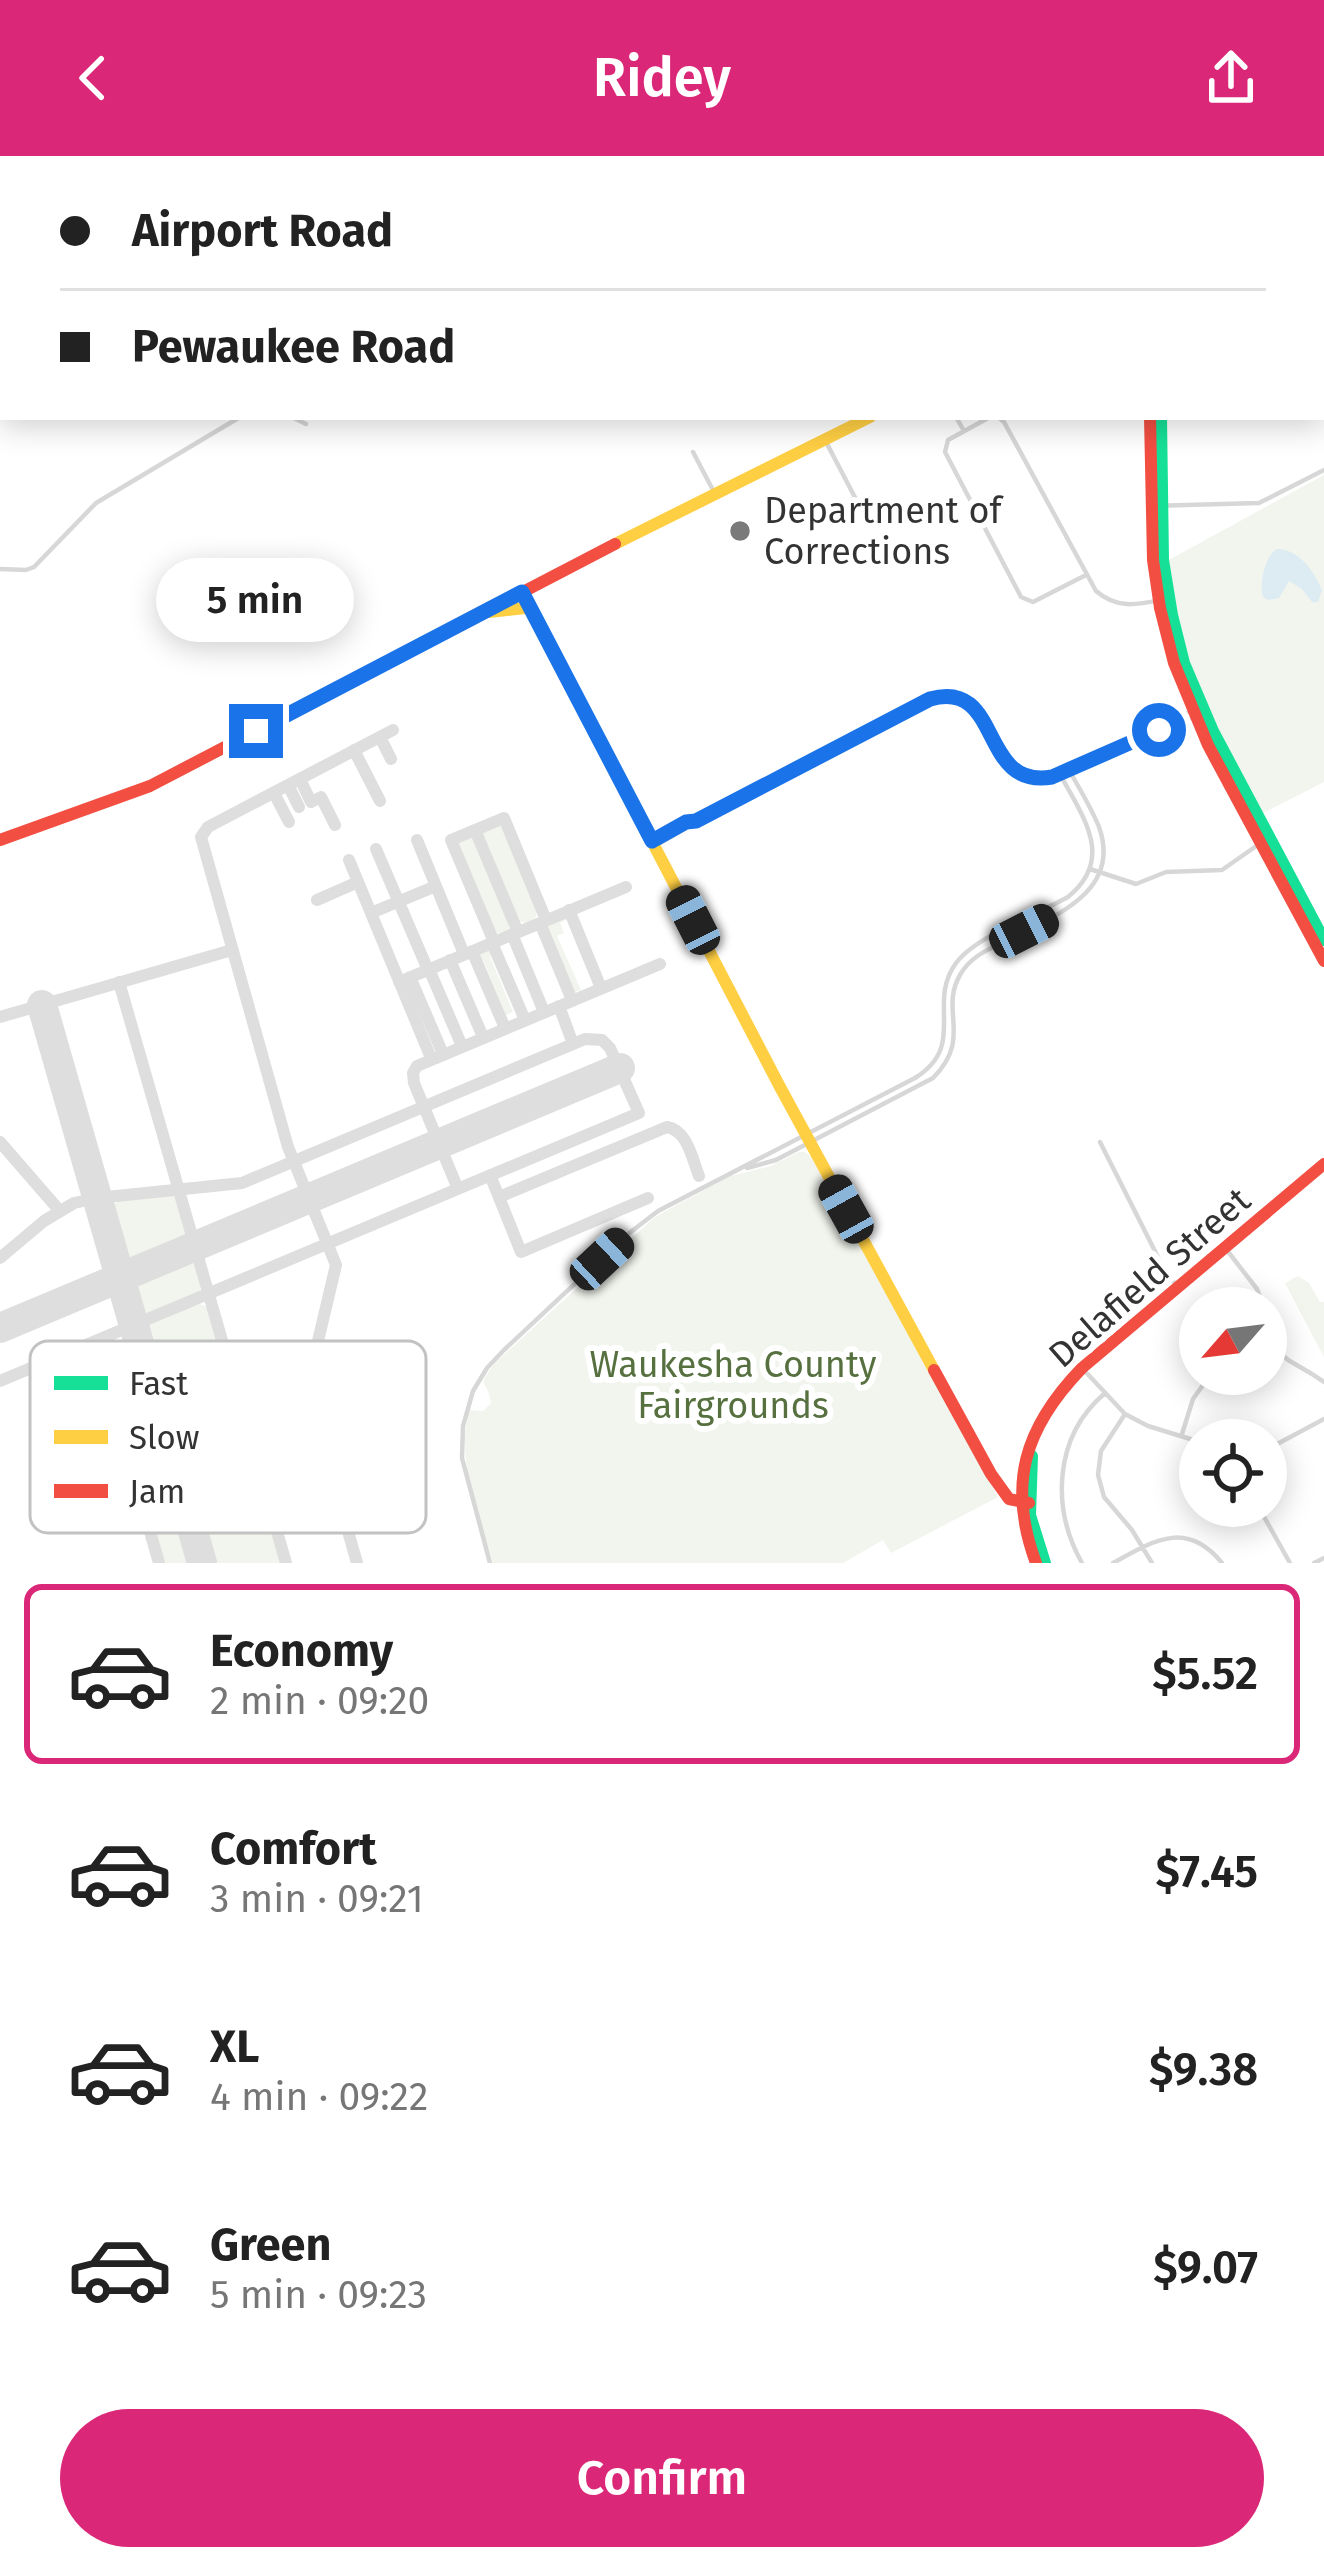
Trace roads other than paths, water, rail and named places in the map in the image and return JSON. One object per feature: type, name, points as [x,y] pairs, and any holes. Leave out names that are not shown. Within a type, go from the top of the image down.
[{"type":"street","points":[[0,568],[34,567],[96,503],[235,420]]},
{"type":"street","points":[[298,420],[306,424]]},
{"type":"street","points":[[0,840],[151,786],[864,420]]},
{"type":"street","points":[[958,420],[964,431]]},
{"type":"street","points":[[988,420],[948,440],[945,452],[1023,599],[1033,602],[1085,575]]},
{"type":"street","points":[[1000,420],[1100,596],[1130,605],[1163,600]]},
{"type":"street","points":[[1150,420],[1163,600],[1184,677],[1197,713],[1317,935],[1324,962]]},
{"type":"street","points":[[1155,506],[1161,420]]},
{"type":"street","points":[[825,440],[860,507]]},
{"type":"street","points":[[693,452],[715,494]]},
{"type":"street","points":[[1155,506],[1259,503],[1324,470]]},
{"type":"street","points":[[522,592],[808,1139],[1003,1499],[1023,1521]]},
{"type":"street","points":[[482,613],[525,608],[533,612]]},
{"type":"street","points":[[653,843],[686,822],[942,696],[975,708],[1005,761],[1016,773],[1038,779],[1060,774],[1159,730],[1164,723],[1197,713]]},
{"type":"street","points":[[490,1563],[462,1453],[466,1410],[482,1376],[637,1226],[671,1203],[856,1119],[938,1073],[956,1035],[953,1000],[964,968],[974,958],[1081,900],[1099,873],[1100,829],[1069,770]]},
{"type":"street","points":[[808,1139],[920,1076],[937,1059],[945,1038],[943,999],[956,962],[1081,886],[1090,869],[1092,842],[1060,774]]},
{"type":"street","points":[[1083,818],[1092,813]]},
{"type":"street","points":[[1090,869],[1136,884],[1166,872],[1215,872],[1266,840]]},
{"type":"street","points":[[1020,922],[1024,931]]},
{"type":"street","points":[[996,934],[1001,943]]},
{"type":"street","points":[[943,999],[953,1000]]},
{"type":"street","points":[[937,1059],[948,1059]]},
{"type":"street","points":[[852,1111],[856,1119]]},
{"type":"street","points":[[1100,1142],[1166,1273],[1179,1288]]},
{"type":"street","name":"Delafield Street","points":[[1180,1287],[1324,1164]]},
{"type":"street","points":[[1226,1249],[1255,1287]]},
{"type":"street","name":"Delafield Street","points":[[1024,1503],[1023,1472],[1062,1389],[1179,1288]]},
{"type":"street","points":[[1287,1360],[1324,1382]]},
{"type":"street","points":[[1082,1368],[1125,1414],[1179,1435]]},
{"type":"street","points":[[1082,1563],[1062,1511],[1062,1475],[1073,1435],[1104,1394]]},
{"type":"street","points":[[1125,1414],[1101,1451],[1097,1475],[1104,1497],[1152,1563]]},
{"type":"street","points":[[1287,1438],[1324,1418]]},
{"type":"street","name":"Delafield Street","points":[[1024,1503],[1033,1448]]},
{"type":"street","points":[[991,1474],[1009,1482],[1023,1472]]},
{"type":"street","points":[[991,1474],[1009,1499],[1024,1503]]},
{"type":"street","points":[[1003,1499],[1009,1504],[1024,1503]]},
{"type":"street","points":[[1024,1503],[1023,1521],[1036,1563]]},
{"type":"street","points":[[1024,1503],[1046,1563]]},
{"type":"street","points":[[1269,1527],[1289,1563]]},
{"type":"street","points":[[1113,1563],[1165,1538],[1189,1539],[1222,1563]]},
{"type":"street","points":[[1314,1563],[1324,1558]]},
{"type":"place","name":"Department of Corrections","points":[[740,531]]},
{"type":"park label","name":"Waukesha County Fairgrounds","points":[[733,1384]]}]
